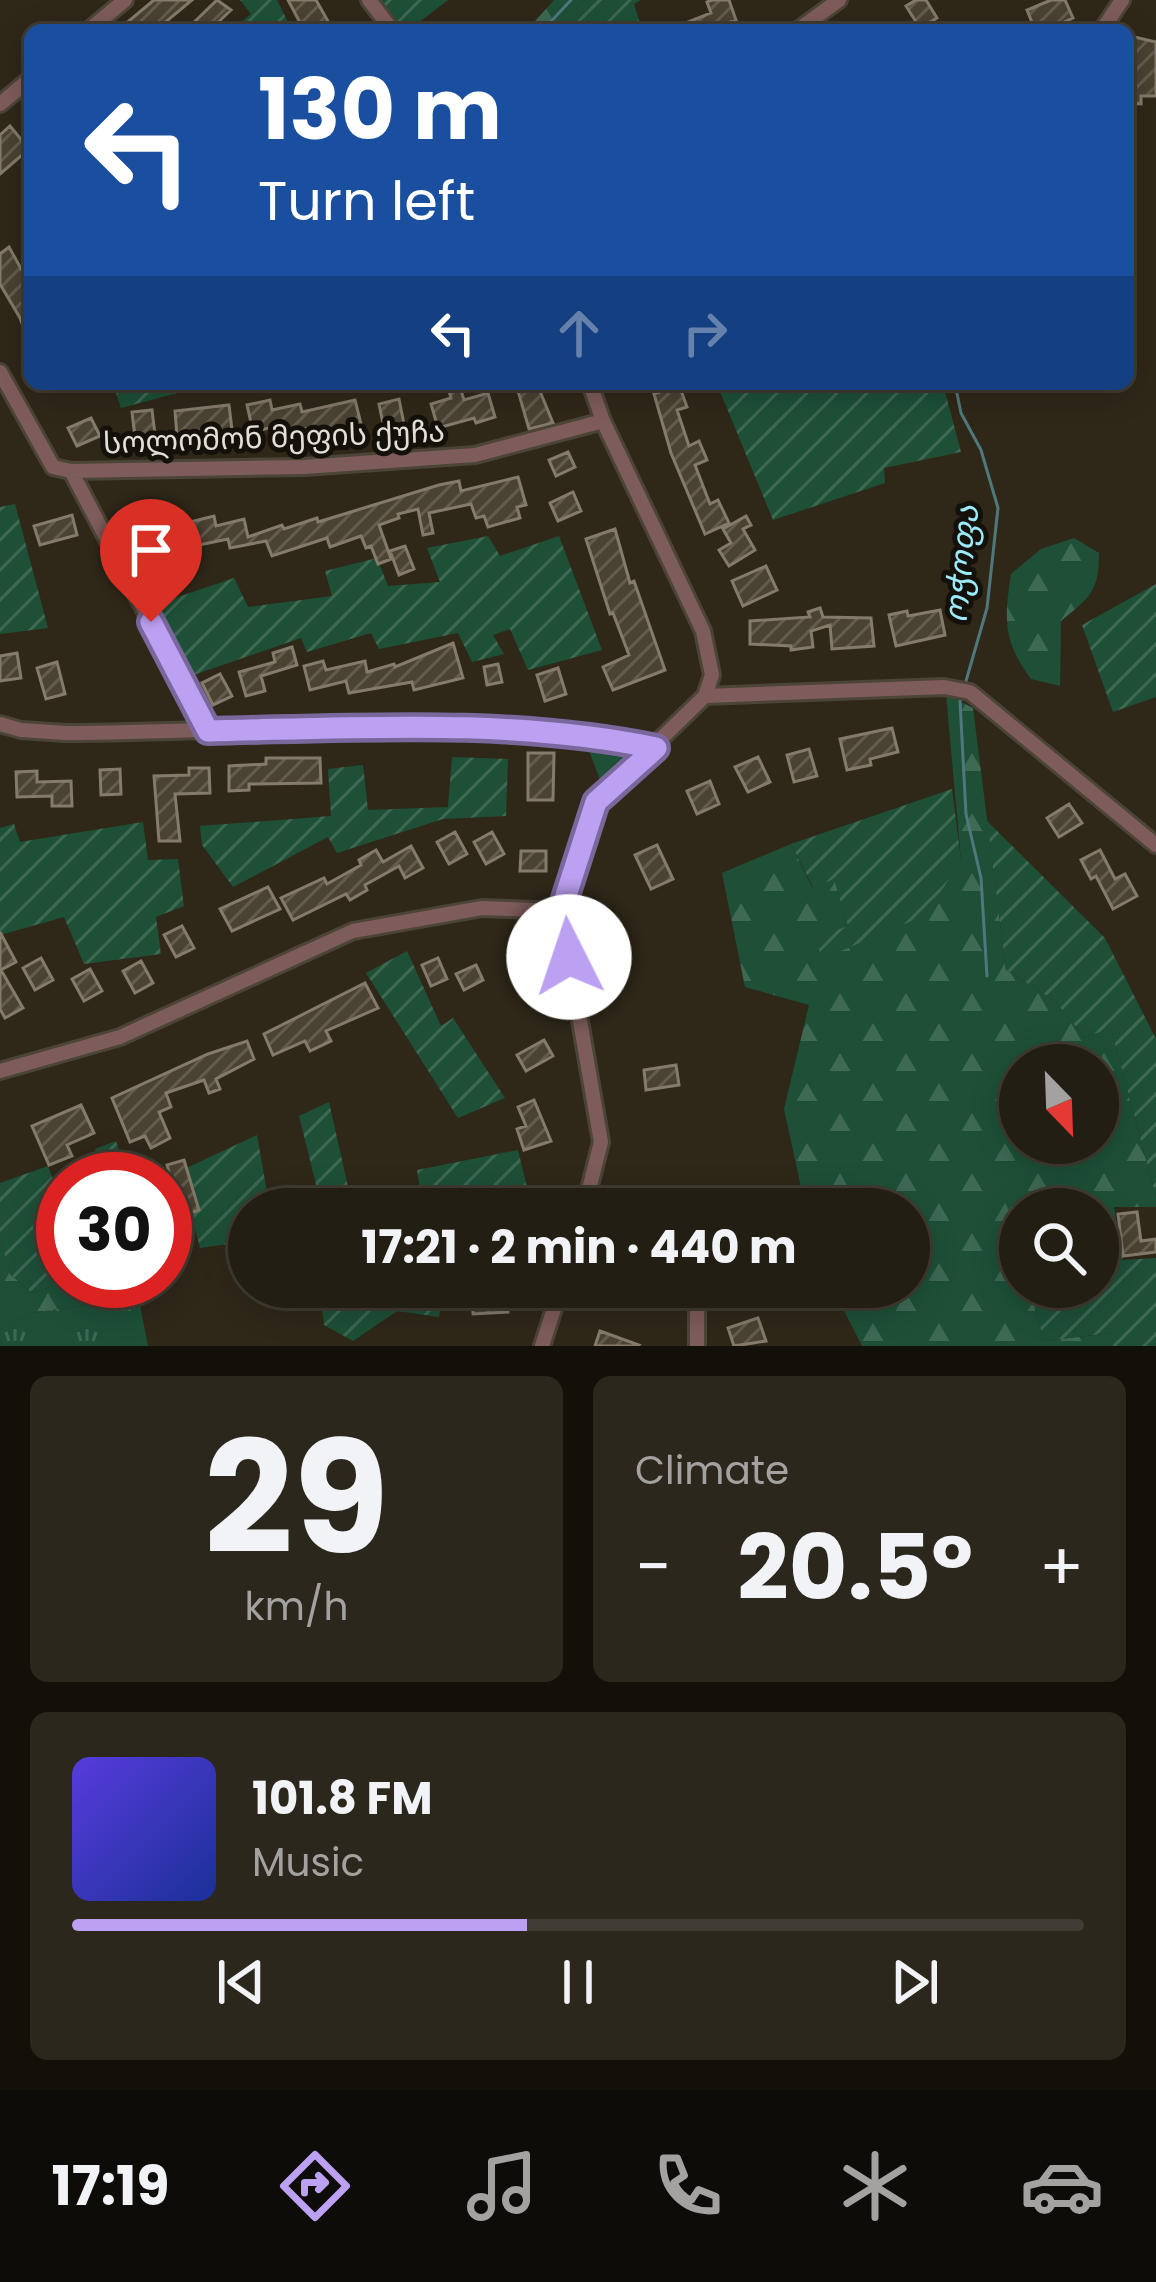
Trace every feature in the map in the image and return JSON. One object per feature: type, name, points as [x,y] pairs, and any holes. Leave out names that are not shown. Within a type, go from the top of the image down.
[{"type":"street","points":[[96,24],[125,0]]},
{"type":"street","points":[[369,0],[387,24]]},
{"type":"street","points":[[806,24],[839,0]]},
{"type":"street","points":[[0,104],[24,84]]},
{"type":"street","name":"სოლომონ მეფის ქუჩა","points":[[0,372],[53,467],[71,471],[304,467],[475,455],[603,422]]},
{"type":"street","points":[[589,1188],[601,1142],[561,911],[596,802],[705,696],[712,676],[704,631],[592,390]]},
{"type":"street","points":[[71,471],[208,731]]},
{"type":"street","points":[[705,696],[944,687],[970,692],[1153,837]]},
{"type":"street","points":[[0,724],[66,733],[429,726],[597,736],[656,748]]},
{"type":"street","points":[[0,1071],[120,1036],[353,932],[482,908],[561,911]]},
{"type":"street","points":[[542,1346],[554,1308]]},
{"type":"street","points":[[697,1308],[698,1346]]},
{"type":"green space","points":[[240,0],[277,0],[289,24],[238,24],[251,14]]},
{"type":"green space","points":[[380,0],[448,0],[417,24],[395,24]]},
{"type":"green space","points":[[554,0],[585,0],[562,24],[532,24]]},
{"type":"green space","points":[[585,0],[641,0],[634,4],[640,24],[562,24]]},
{"type":"green space","points":[[115,390],[188,390],[121,408]]},
{"type":"green space","points":[[719,390],[945,390],[961,452],[884,468],[885,483],[773,520]]},
{"type":"green space","points":[[15,504],[48,628],[0,634],[0,507]]},
{"type":"green space","points":[[488,536],[500,556],[559,536],[602,650],[528,670],[510,629],[493,635],[504,654],[472,662],[458,633],[379,649],[371,633],[307,652],[301,638],[188,677],[151,606],[234,578],[248,607],[332,596],[325,571],[377,558],[388,586],[440,582],[427,548]]},
{"type":"green space","points":[[1074,538],[1099,553],[1099,566],[1091,593],[1061,621],[1060,686],[1031,679],[1011,641],[1007,604],[1011,574],[1041,549]]},
{"type":"green space","points":[[1156,584],[1156,697],[1113,712],[1082,625]]},
{"type":"green space","points":[[946,694],[973,708],[1006,970],[1055,1001],[1084,1037],[1111,1029],[1115,1044],[999,1044],[999,1164],[1119,1164],[1119,1059],[1156,1197],[1156,1207],[1119,1207],[1119,1188],[999,1188],[999,1308],[1035,1308],[1044,1341],[1111,1333],[1113,1346],[862,1346],[843,1308],[930,1308],[930,1188],[801,1188],[784,1109],[809,1005],[745,987],[722,873],[791,844],[812,887],[834,878],[848,926],[822,959],[961,860]]},
{"type":"green space","points":[[593,743],[630,751],[633,757],[602,785],[588,748]]},
{"type":"green space","points":[[452,757],[508,759],[506,816],[443,819],[337,853],[328,837],[233,887],[202,845],[200,826],[331,816],[328,769],[363,765],[368,810],[448,807]]},
{"type":"green space","points":[[952,789],[961,860],[926,915],[822,959],[815,937],[848,926],[834,879],[813,887],[791,844]]},
{"type":"green space","points":[[987,821],[1105,938],[1156,1039],[1156,1197],[1119,1044],[1111,1029],[1084,1037],[1055,1001],[1006,970]]},
{"type":"green space","points":[[143,822],[148,860],[178,859],[184,906],[156,917],[161,954],[84,964],[64,917],[0,935],[0,828],[14,824],[20,842]]},
{"type":"green space","points":[[407,951],[441,1026],[453,1018],[505,1098],[458,1118],[366,973]]},
{"type":"green space","points":[[329,1102],[348,1188],[317,1188],[299,1116]]},
{"type":"green space","points":[[257,1135],[266,1188],[228,1188],[228,1244],[200,1248],[192,1217],[192,1165]]},
{"type":"green space","points":[[116,1141],[120,1152],[96,1152]]},
{"type":"green space","points":[[518,1150],[527,1188],[420,1188],[417,1170]]},
{"type":"green space","points":[[36,1170],[36,1292],[32,1293],[10,1274],[0,1238],[0,1183]]},
{"type":"green space","points":[[1119,1236],[1123,1260],[1156,1258],[1156,1346],[1113,1346],[1110,1333],[1044,1341],[1035,1308],[1119,1308]]},
{"type":"green space","points":[[0,1238],[10,1274],[36,1292],[36,1308],[65,1308],[32,1313],[0,1330]]},
{"type":"green space","points":[[141,1308],[148,1346],[0,1346],[0,1330],[32,1313]]},
{"type":"green space","points":[[322,1308],[440,1308],[439,1317],[397,1311],[353,1341],[324,1325]]},
{"type":"building","points":[[154,0],[192,0],[163,24],[125,24]]},
{"type":"building","points":[[217,0],[231,10],[216,24],[192,24]]},
{"type":"building","points":[[288,0],[316,0],[330,24],[301,24]]},
{"type":"building","points":[[729,0],[736,20],[683,24],[711,13],[707,2]]},
{"type":"building","points":[[926,0],[937,18],[917,24],[906,6]]},
{"type":"building","points":[[1065,0],[1073,18],[1060,24],[1033,24],[1027,10]]},
{"type":"building","points":[[1134,37],[1156,42],[1156,96],[1141,96],[1141,104],[1134,103]]},
{"type":"building","points":[[10,126],[24,143],[24,153],[0,174],[0,135]]},
{"type":"building","points":[[9,247],[24,274],[24,329],[0,284],[0,254]]},
{"type":"building","points":[[449,390],[461,390],[464,400],[488,393],[495,417],[438,428],[431,404],[451,398]]},
{"type":"building","points":[[518,390],[539,390],[553,423],[529,429]]},
{"type":"building","points":[[681,390],[687,407],[677,410],[689,446],[699,441],[707,460],[695,465],[710,504],[718,500],[729,523],[705,534],[671,453],[654,394]]},
{"type":"building","points":[[399,399],[404,424],[384,428],[379,404]]},
{"type":"building","points":[[270,400],[272,410],[300,404],[302,412],[355,400],[361,424],[315,435],[314,427],[286,433],[284,424],[253,432],[247,405]]},
{"type":"building","points":[[229,405],[232,430],[177,436],[175,411]]},
{"type":"building","points":[[152,410],[155,435],[135,437],[132,412]]},
{"type":"building","points":[[91,418],[100,436],[77,446],[68,428]]},
{"type":"building","points":[[568,452],[575,467],[556,476],[549,460]]},
{"type":"building","points":[[518,477],[526,505],[517,507],[520,518],[488,527],[484,516],[476,518],[471,504],[429,513],[433,533],[423,535],[418,509],[398,514],[399,518],[379,525],[391,559],[378,564],[361,536],[330,547],[327,538],[272,556],[266,541],[230,548],[228,539],[199,545],[197,537],[169,544],[164,519],[184,515],[186,523],[214,516],[216,526],[244,519],[248,537],[282,525],[284,529],[317,518],[318,522],[439,485],[459,481],[461,491]]},
{"type":"building","points":[[573,492],[581,511],[558,521],[550,503]]},
{"type":"building","points":[[140,513],[150,540],[128,548],[119,520]]},
{"type":"building","points":[[72,515],[77,535],[40,545],[34,526]]},
{"type":"building","points":[[746,516],[751,525],[743,529],[755,550],[729,566],[719,550],[731,543],[723,529]]},
{"type":"building","points":[[615,529],[630,583],[634,581],[665,670],[613,690],[603,667],[629,655],[586,539]]},
{"type":"building","points":[[405,546],[414,569],[399,575],[390,551]]},
{"type":"building","points":[[766,566],[777,590],[743,606],[732,581]]},
{"type":"building","points":[[820,608],[823,617],[871,618],[874,646],[832,649],[830,625],[811,631],[813,647],[791,650],[791,646],[750,644],[750,621],[810,617],[808,612]]},
{"type":"building","points":[[940,610],[945,635],[896,646],[889,615]]},
{"type":"building","points":[[453,643],[463,678],[414,690],[412,682],[349,693],[346,681],[310,690],[304,666],[323,661],[326,670],[365,661],[367,672],[395,667]]},
{"type":"building","points":[[292,647],[297,665],[261,676],[265,691],[246,696],[239,672],[275,662],[273,653]]},
{"type":"building","points":[[17,653],[21,678],[0,681],[0,656]]},
{"type":"building","points":[[57,662],[65,694],[46,699],[37,668]]},
{"type":"building","points":[[498,664],[502,682],[487,685],[484,667]]},
{"type":"building","points":[[558,668],[566,694],[545,701],[537,675]]},
{"type":"building","points":[[220,674],[232,696],[213,705],[202,683]]},
{"type":"building","points":[[892,728],[898,752],[847,770],[840,739]]},
{"type":"building","points":[[809,749],[817,776],[794,782],[787,755]]},
{"type":"building","points":[[528,753],[554,753],[553,800],[528,800]]},
{"type":"building","points":[[758,757],[770,782],[748,792],[735,767]]},
{"type":"building","points":[[266,758],[320,758],[321,783],[249,784],[249,790],[229,791],[229,766],[266,764]]},
{"type":"building","points":[[189,768],[209,768],[210,793],[175,794],[180,841],[159,841],[154,776],[189,775]]},
{"type":"building","points":[[120,769],[121,794],[101,795],[100,770]]},
{"type":"building","points":[[37,771],[37,782],[71,781],[72,806],[52,806],[52,796],[17,797],[16,772]]},
{"type":"building","points":[[710,781],[719,804],[697,814],[687,791]]},
{"type":"building","points":[[1069,804],[1082,823],[1059,837],[1047,818]]},
{"type":"building","points":[[455,832],[467,854],[449,864],[437,842]]},
{"type":"building","points":[[492,832],[504,854],[486,864],[474,842]]},
{"type":"building","points":[[657,845],[673,879],[651,889],[635,855]]},
{"type":"building","points":[[411,846],[423,868],[405,878],[399,866],[365,885],[367,890],[350,900],[346,894],[293,920],[281,898],[324,878],[327,884],[361,865],[359,860],[376,850],[383,862]]},
{"type":"building","points":[[1100,850],[1115,879],[1125,874],[1137,896],[1113,909],[1096,876],[1091,879],[1081,860]]},
{"type":"building","points":[[521,851],[546,851],[546,871],[520,871]]},
{"type":"building","points":[[268,887],[280,909],[232,931],[220,909]]},
{"type":"building","points":[[182,926],[194,948],[176,957],[164,935]]},
{"type":"building","points":[[0,932],[16,962],[1,970],[23,1008],[5,1018],[0,1009]]},
{"type":"building","points":[[607,934],[610,951],[604,952],[606,965],[599,966],[602,982],[590,984],[582,956],[603,952],[595,953],[593,937]]},
{"type":"building","points":[[41,958],[53,980],[35,990],[23,968]]},
{"type":"building","points":[[438,958],[447,979],[431,986],[422,965]]},
{"type":"building","points":[[141,961],[153,983],[135,993],[123,971]]},
{"type":"building","points":[[476,965],[483,980],[464,990],[456,974]]},
{"type":"building","points":[[90,969],[102,991],[84,1001],[72,979]]},
{"type":"building","points":[[540,979],[543,992],[523,997],[520,984]]},
{"type":"building","points":[[365,983],[378,1008],[326,1031],[331,1041],[310,1051],[305,1041],[273,1055],[264,1034]]},
{"type":"building","points":[[544,1040],[553,1056],[526,1071],[517,1055]]},
{"type":"building","points":[[247,1041],[254,1059],[216,1079],[220,1089],[209,1093],[204,1080],[166,1093],[171,1107],[159,1112],[170,1138],[151,1148],[145,1136],[130,1142],[112,1098]]},
{"type":"building","points":[[676,1065],[679,1085],[646,1090],[644,1070]]},
{"type":"building","points":[[534,1100],[551,1141],[524,1150],[517,1129],[526,1126],[518,1107]]},
{"type":"building","points":[[81,1105],[94,1133],[67,1145],[70,1152],[43,1152],[32,1126]]},
{"type":"building","points":[[192,1187],[199,1210],[192,1212]]},
{"type":"building","points":[[1137,1212],[1141,1241],[1156,1239],[1156,1252],[1123,1256],[1119,1214]]},
{"type":"building","points":[[473,1308],[508,1308],[508,1312],[473,1314]]},
{"type":"building","points":[[758,1318],[766,1341],[734,1346],[728,1328]]},
{"type":"building","points":[[600,1331],[639,1345],[595,1346]]},
{"type":"waterway","name":"ოჭოფა","points":[[549,24],[571,0]]},
{"type":"waterway","name":"ოჭოფა","points":[[956,390],[998,508],[987,608],[966,681]]},
{"type":"waterway","name":"ოჭოფა","points":[[960,701],[966,814],[981,878],[987,976]]},
{"type":"route","points":[[151,622],[208,731],[429,726],[597,736],[656,748],[596,802],[561,911],[569,957]]}]
